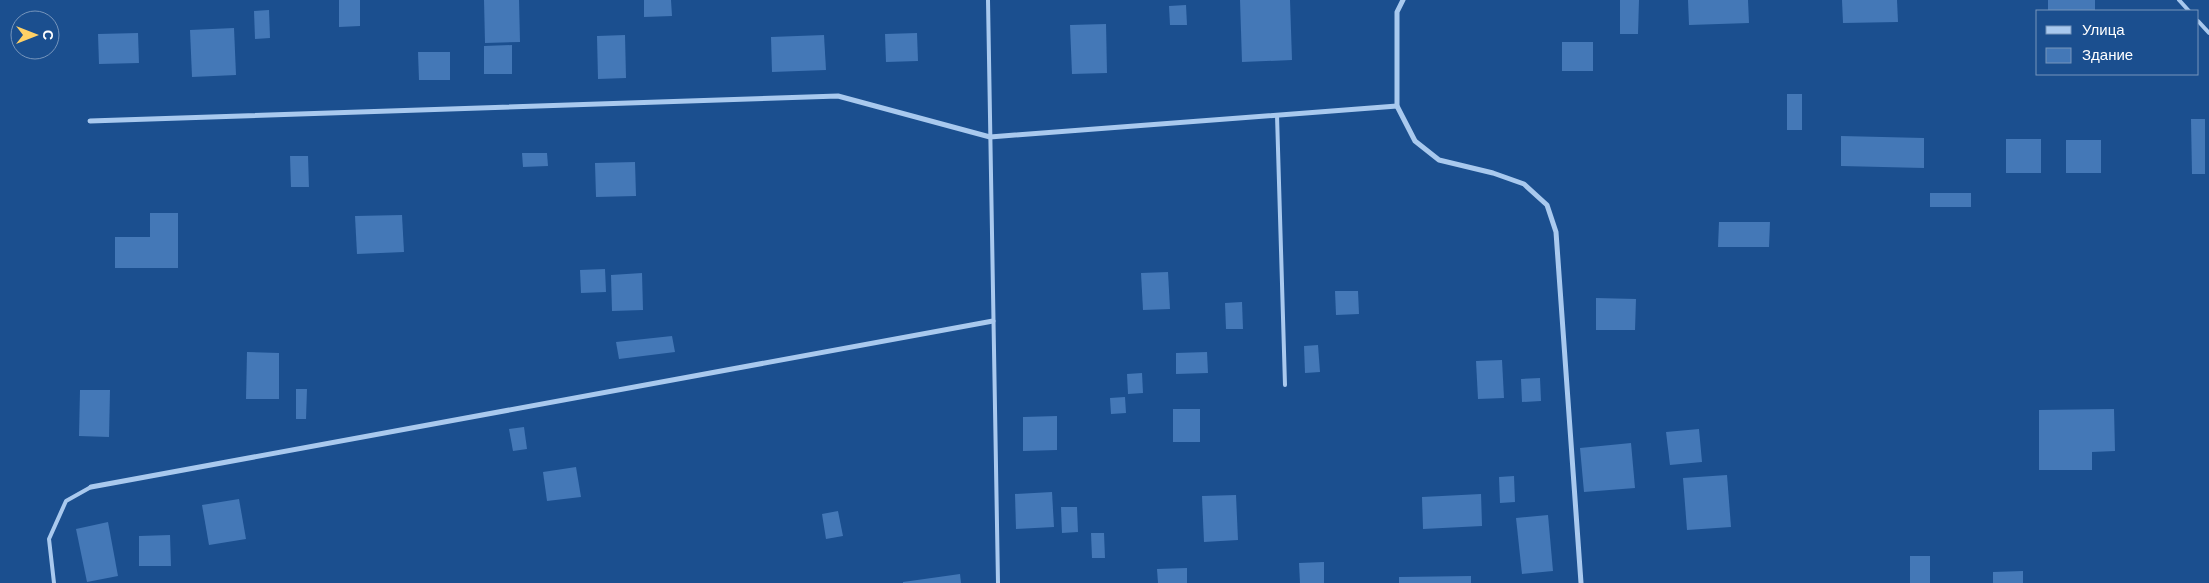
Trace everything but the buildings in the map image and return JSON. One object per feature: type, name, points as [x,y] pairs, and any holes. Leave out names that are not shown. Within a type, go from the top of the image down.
[{"type":"street","points":[[1403,0],[1397,12],[1397,106],[1415,141],[1439,160],[1493,173],[1524,184],[1547,205],[1556,232],[1581,583]]},
{"type":"street","points":[[90,121],[838,96],[990,137],[1397,106]]},
{"type":"street","points":[[91,487],[993,321]]},
{"type":"lane","points":[[988,0],[998,583]]},
{"type":"lane","points":[[2179,0],[2188,10]]},
{"type":"lane","points":[[2199,22],[2209,33]]},
{"type":"lane","points":[[1277,115],[1285,385]]},
{"type":"lane","points":[[54,583],[50,539],[66,501],[91,487]]}]
